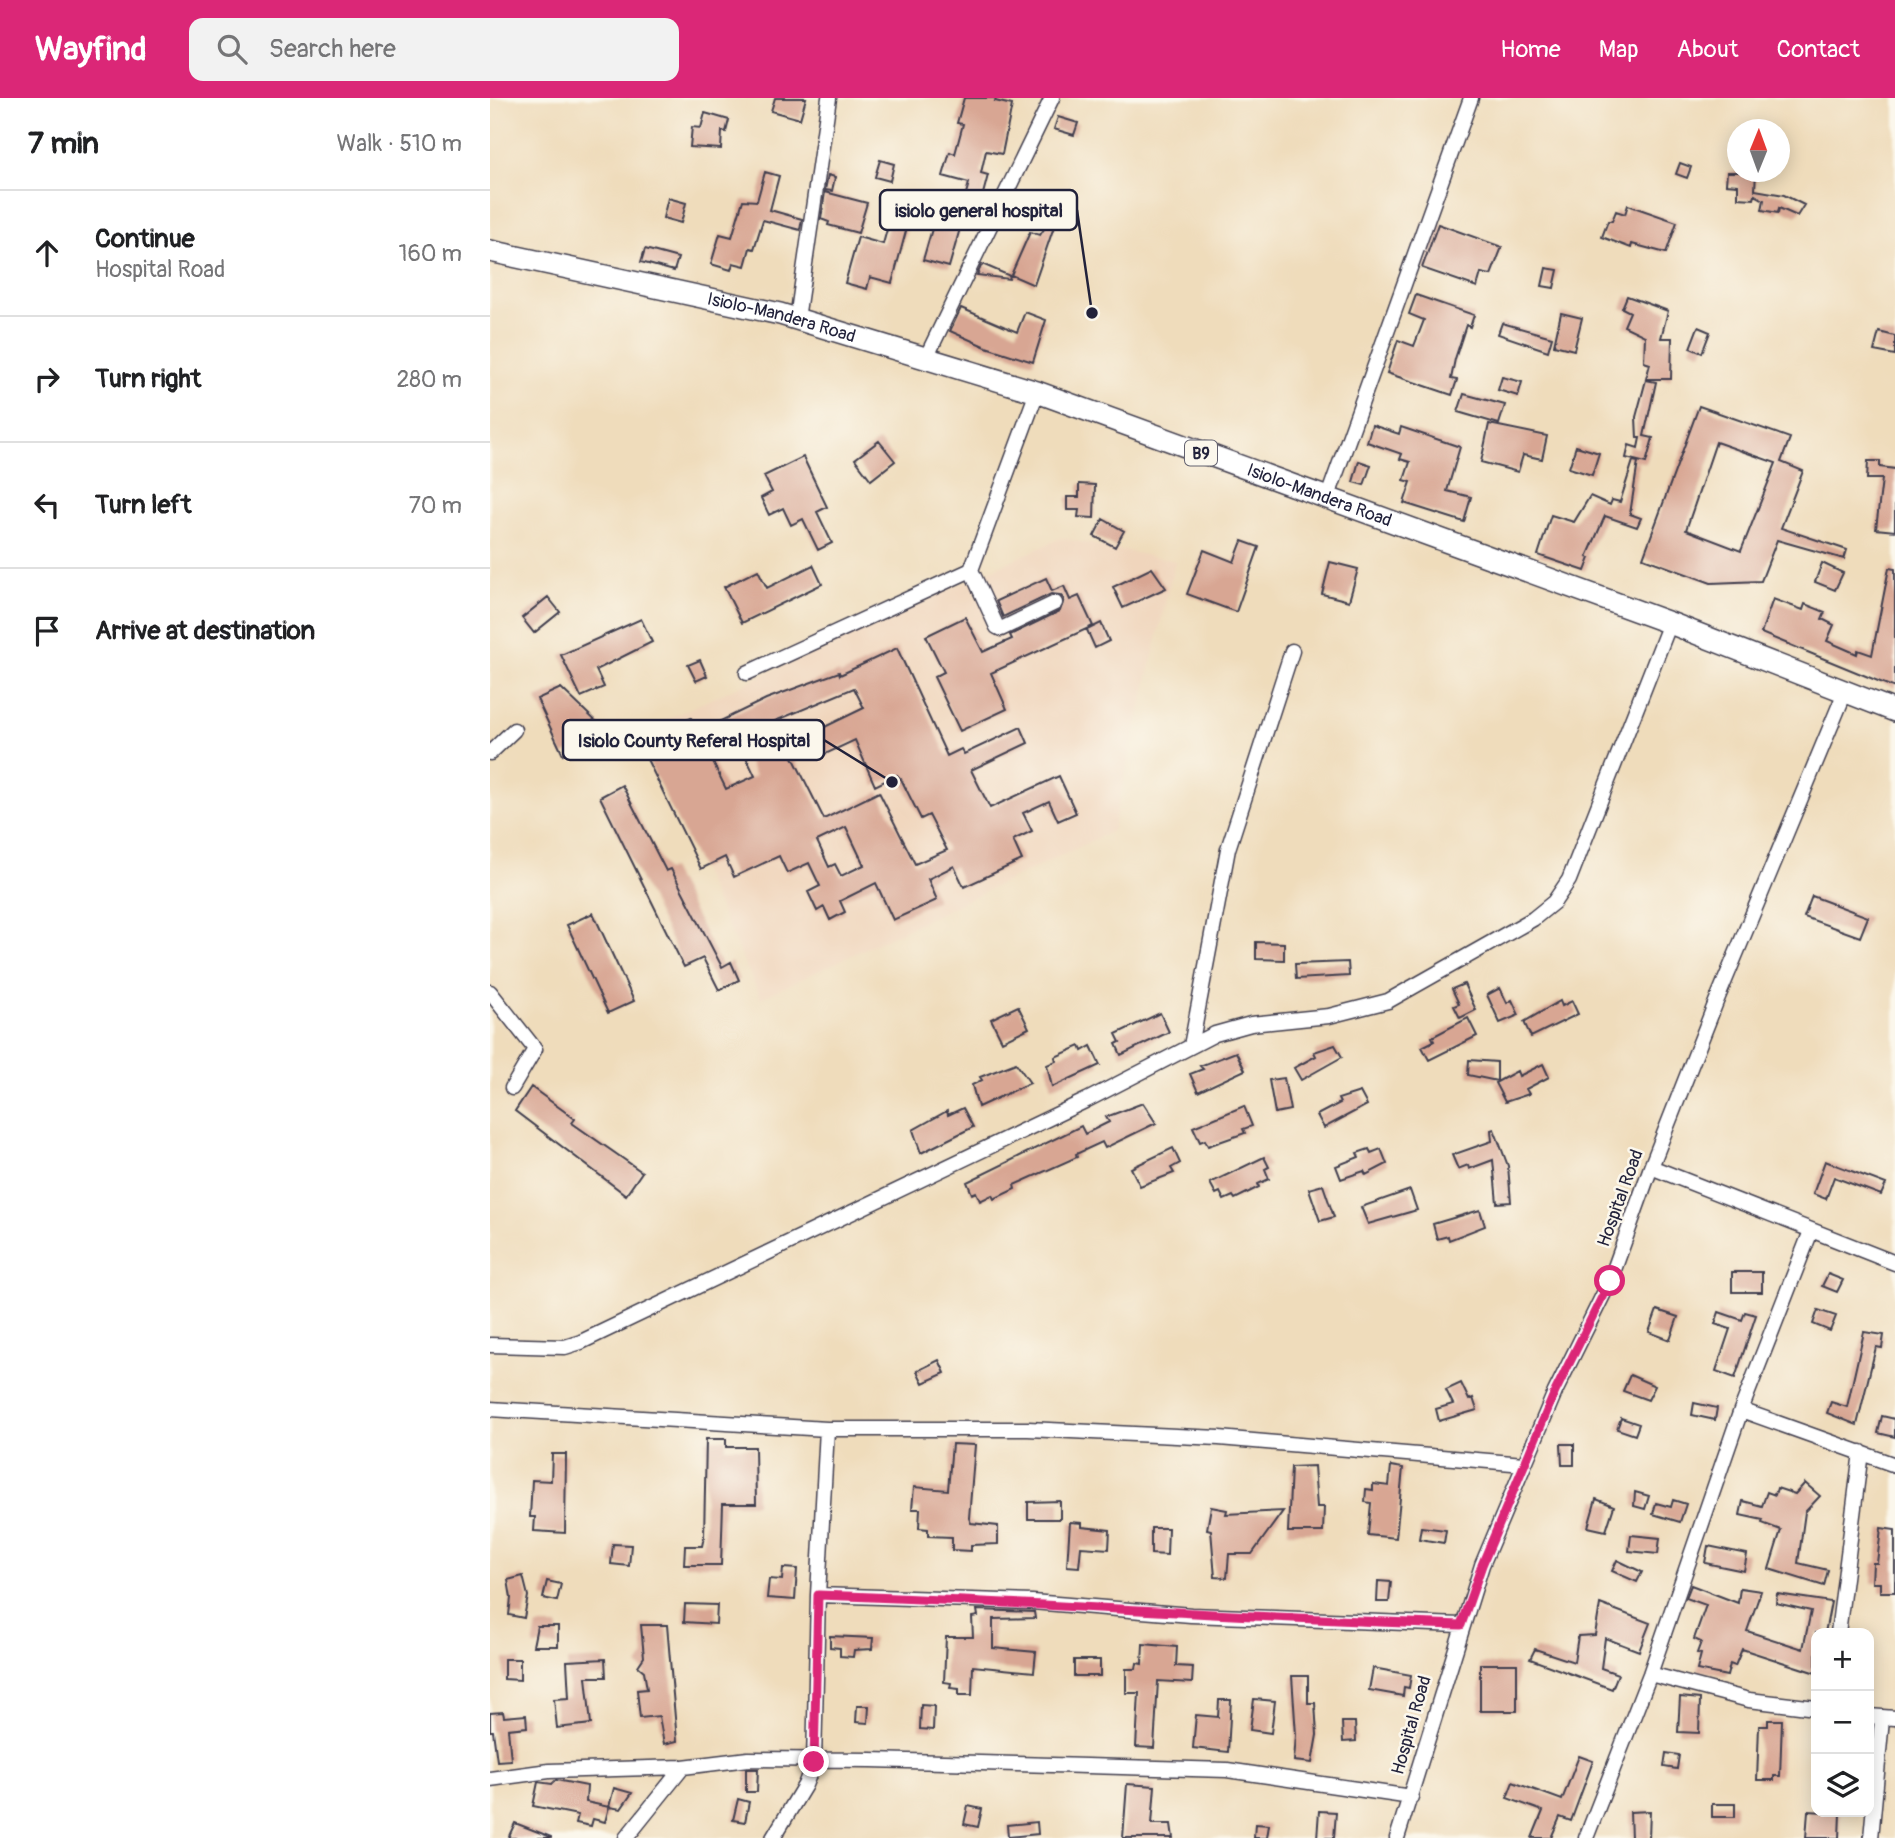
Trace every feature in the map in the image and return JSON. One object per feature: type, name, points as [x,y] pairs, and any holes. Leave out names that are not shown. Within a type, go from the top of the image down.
[{"type":"highway","name":"Isiolo-Mandera Road","points":[[490,251],[628,279],[797,319],[1037,392],[1670,623],[1895,711]]},
{"type":"street","points":[[797,319],[829,98]]},
{"type":"street","points":[[926,358],[1052,98]]},
{"type":"street","points":[[1327,499],[1471,98]]},
{"type":"street","points":[[1037,392],[971,570],[997,627],[1001,628],[1055,603]]},
{"type":"street","points":[[747,673],[971,570]]},
{"type":"street","points":[[490,1345],[565,1347],[581,1342],[1215,1034],[1251,1024],[1329,1016],[1388,1002],[1471,956],[1554,902],[1569,880],[1670,623]]},
{"type":"street","points":[[1191,1046],[1228,849],[1292,651]]},
{"type":"street","name":"Hospital Road","points":[[1397,1838],[1461,1625],[1482,1565],[1555,1392],[1610,1281],[1651,1167],[1769,870],[1845,692]]},
{"type":"street","points":[[490,753],[514,730]]},
{"type":"street","points":[[490,992],[535,1049],[512,1088]]},
{"type":"street","points":[[1651,1167],[1811,1231],[1894,1258]]},
{"type":"street","points":[[1586,1838],[1650,1674],[1741,1410],[1811,1231]]},
{"type":"street","points":[[490,1409],[827,1429],[1028,1429],[1219,1438],[1524,1464]]},
{"type":"street","points":[[1741,1410],[1895,1465]]},
{"type":"street","points":[[773,1838],[805,1786],[814,1762],[818,1595],[827,1429]]},
{"type":"street","points":[[1839,1628],[1861,1452]]},
{"type":"street","points":[[818,1595],[1032,1602],[1191,1615],[1461,1625]]},
{"type":"street","points":[[1650,1674],[1749,1700],[1811,1707]]},
{"type":"street","points":[[1871,1838],[1882,1717]]},
{"type":"street","points":[[490,1779],[549,1772],[683,1768],[748,1759],[814,1762],[871,1760],[1227,1770],[1411,1797]]},
{"type":"street","points":[[626,1838],[683,1768]]},
{"type":"shaded area","points":[[1061,538],[1175,561],[1112,831],[761,998],[637,733]]},
{"type":"building","points":[[775,98],[806,98],[800,119],[771,111]]},
{"type":"building","points":[[964,98],[996,98],[995,101],[1012,105],[1002,154],[986,151],[981,173],[988,175],[978,213],[962,208],[969,183],[943,176],[950,152],[955,154],[963,124],[957,123]]},
{"type":"building","points":[[705,113],[729,120],[726,132],[722,131],[721,149],[690,147],[692,127],[701,128]]},
{"type":"building","points":[[1058,117],[1078,123],[1074,135],[1054,129]]},
{"type":"building","points":[[880,160],[894,164],[890,181],[875,177]]},
{"type":"building","points":[[1680,163],[1691,167],[1687,178],[1676,174]]},
{"type":"building","points":[[765,172],[779,176],[770,210],[802,219],[800,230],[763,220],[754,249],[750,248],[745,266],[733,263],[731,270],[711,264],[720,234],[732,237],[743,200],[757,201]]},
{"type":"building","points":[[1727,172],[1727,182],[1755,182],[1755,190],[1784,195],[1804,205],[1797,216],[1779,208],[1778,213],[1762,210],[1764,200],[1755,195],[1754,199],[1738,198],[1738,185],[1726,184]]},
{"type":"building","points":[[828,175],[835,177],[832,191],[825,190]]},
{"type":"building","points":[[825,192],[867,203],[858,233],[828,225],[829,222],[821,219]]},
{"type":"building","points":[[668,198],[686,203],[681,223],[663,218]]},
{"type":"building","points":[[1628,205],[1677,222],[1666,253],[1632,244],[1631,248],[1602,237],[1608,221],[1612,221],[1616,211],[1625,214]]},
{"type":"building","points":[[944,206],[965,211],[949,267],[923,260],[934,222],[940,224]]},
{"type":"building","points":[[1056,211],[1059,212],[1034,285],[1011,275],[1030,232],[1040,235]]},
{"type":"building","points":[[891,215],[909,220],[892,283],[870,277],[867,289],[845,283],[858,237],[883,244]]},
{"type":"building","points":[[1438,224],[1502,247],[1491,275],[1481,273],[1477,287],[1422,268]]},
{"type":"building","points":[[645,249],[678,258],[674,271],[641,262]]},
{"type":"building","points":[[982,264],[1010,276],[1009,279],[977,275]]},
{"type":"building","points":[[1546,268],[1558,270],[1554,288],[1542,286]]},
{"type":"building","points":[[1416,295],[1474,315],[1470,327],[1466,325],[1455,359],[1451,379],[1457,380],[1452,395],[1387,373],[1398,340],[1414,346],[1424,320],[1409,314]]},
{"type":"building","points":[[1627,296],[1668,311],[1661,338],[1672,338],[1671,379],[1646,379],[1650,364],[1644,362],[1645,336],[1624,326],[1630,312],[1622,308]]},
{"type":"building","points":[[961,308],[1017,332],[1025,312],[1046,320],[1033,362],[986,347],[950,331]]},
{"type":"building","points":[[1561,313],[1582,318],[1574,350],[1554,345]]},
{"type":"building","points":[[1502,323],[1552,337],[1548,351],[1498,334]]},
{"type":"building","points":[[1698,327],[1710,332],[1702,353],[1690,348]]},
{"type":"building","points":[[1879,332],[1895,336],[1895,355],[1874,351]]},
{"type":"building","points":[[1502,377],[1522,382],[1518,396],[1498,390]]},
{"type":"building","points":[[1646,380],[1656,382],[1644,436],[1653,438],[1646,463],[1626,458],[1629,445],[1638,448],[1640,438],[1637,438],[1636,417]]},
{"type":"building","points":[[1464,394],[1505,405],[1499,424],[1458,412]]},
{"type":"building","points":[[1699,406],[1790,438],[1781,462],[1803,471],[1781,528],[1847,550],[1844,559],[1777,540],[1761,581],[1711,583],[1643,558]],"holes":[[[1716,442],[1776,463],[1741,551],[1686,530]]]},
{"type":"building","points":[[1489,424],[1547,436],[1542,459],[1523,455],[1518,472],[1481,462]]},
{"type":"building","points":[[1372,425],[1399,434],[1401,427],[1460,447],[1447,491],[1471,497],[1464,522],[1404,503],[1411,482],[1404,480],[1410,462],[1400,459],[1402,454],[1367,442]]},
{"type":"building","points":[[879,441],[895,461],[871,480],[855,459]]},
{"type":"building","points":[[1576,446],[1599,453],[1592,475],[1569,468]]},
{"type":"building","points":[[803,457],[827,507],[817,512],[832,543],[818,550],[803,519],[791,525],[783,508],[769,515],[761,498],[772,492],[764,476]]},
{"type":"building","points":[[1359,461],[1371,465],[1364,485],[1353,482]]},
{"type":"building","points":[[1633,461],[1638,462],[1630,514],[1641,518],[1637,527],[1605,516],[1587,557],[1590,558],[1585,571],[1538,555],[1551,515],[1574,522],[1590,496],[1610,505],[1612,500],[1620,502]]},
{"type":"building","points":[[1868,461],[1880,461],[1880,467],[1895,469],[1895,531],[1876,529],[1882,479],[1867,479]]},
{"type":"building","points":[[1079,484],[1095,485],[1094,518],[1078,517],[1079,510],[1067,510],[1067,497],[1079,497]]},
{"type":"building","points":[[1103,519],[1124,531],[1115,547],[1094,536]]},
{"type":"building","points":[[1242,541],[1259,547],[1236,612],[1187,594],[1204,550],[1234,562]]},
{"type":"building","points":[[1330,562],[1358,569],[1349,601],[1322,594]]},
{"type":"building","points":[[1822,563],[1843,573],[1835,590],[1815,582]]},
{"type":"building","points":[[813,565],[822,584],[742,623],[724,587],[758,570],[767,588]]},
{"type":"building","points":[[1152,568],[1166,588],[1123,608],[1113,587]]},
{"type":"building","points":[[1889,568],[1895,569],[1895,688],[1761,633],[1773,599],[1803,610],[1805,604],[1825,612],[1822,619],[1834,625],[1827,641],[1857,654],[1858,650],[1872,655]]},
{"type":"building","points":[[1046,578],[1052,591],[1064,586],[1070,600],[1079,596],[1093,626],[991,673],[1007,709],[960,731],[934,677],[944,672],[926,636],[965,617],[983,652],[1012,639],[1010,635],[1060,611],[1064,599],[1060,595],[1051,594],[1003,617],[996,601]]},
{"type":"building","points":[[548,597],[560,612],[534,633],[522,618]]},
{"type":"building","points":[[641,619],[652,642],[596,670],[604,687],[581,697],[561,655]]},
{"type":"building","points":[[1101,623],[1109,641],[1095,648],[1087,630]]},
{"type":"building","points":[[897,648],[947,756],[961,749],[964,754],[1021,727],[1028,743],[971,770],[990,808],[1059,776],[1076,813],[1058,821],[1049,801],[1023,813],[1032,831],[1013,840],[1022,860],[964,887],[954,866],[928,879],[937,900],[893,920],[876,883],[840,901],[845,912],[830,920],[824,907],[817,911],[808,892],[820,886],[809,863],[787,873],[779,856],[734,877],[725,857],[701,869],[639,743],[691,718],[698,732],[766,699],[839,672],[840,675]],"holes":[[[854,688],[864,708],[808,735],[819,757],[855,740],[875,786],[897,775],[921,819],[929,815],[947,850],[915,864],[879,792],[824,819],[775,721]],[[737,738],[755,776],[726,789],[708,752]],[[846,827],[864,865],[841,876],[835,864],[829,867],[817,841]]]},
{"type":"building","points":[[700,660],[707,676],[696,681],[688,665]]},
{"type":"building","points":[[561,688],[605,730],[563,755],[537,699]]},
{"type":"building","points":[[622,785],[666,871],[671,869],[722,967],[731,962],[739,980],[719,990],[703,958],[684,967],[600,797]]},
{"type":"building","points":[[1812,896],[1868,917],[1860,937],[1804,917]]},
{"type":"building","points":[[593,913],[634,1001],[608,1013],[567,925]]},
{"type":"building","points":[[1256,942],[1284,943],[1284,960],[1256,959]]},
{"type":"building","points":[[1348,962],[1349,976],[1296,979],[1295,964]]},
{"type":"building","points":[[1464,984],[1476,1010],[1460,1018],[1454,1006],[1459,1004],[1452,989]]},
{"type":"building","points":[[1500,988],[1507,1003],[1512,1000],[1519,1015],[1500,1023],[1487,995]]},
{"type":"building","points":[[1560,1001],[1562,1006],[1572,1001],[1578,1014],[1531,1037],[1524,1022]]},
{"type":"building","points":[[1018,1006],[1029,1028],[1002,1041],[991,1019]]},
{"type":"building","points":[[1160,1013],[1169,1032],[1121,1055],[1116,1044],[1120,1042],[1116,1034]]},
{"type":"building","points":[[1468,1018],[1477,1036],[1429,1060],[1422,1047],[1434,1041],[1432,1037]]},
{"type":"building","points":[[1335,1045],[1342,1057],[1301,1080],[1294,1068],[1316,1056],[1314,1052]]},
{"type":"building","points":[[1080,1046],[1082,1051],[1091,1046],[1100,1065],[1052,1087],[1047,1065],[1056,1061],[1055,1057]]},
{"type":"building","points":[[1236,1052],[1245,1070],[1198,1092],[1190,1074],[1203,1069],[1200,1066]]},
{"type":"building","points":[[1469,1060],[1497,1062],[1497,1081],[1468,1075]]},
{"type":"building","points":[[1016,1063],[1030,1083],[978,1107],[972,1085],[982,1080],[980,1077]]},
{"type":"building","points":[[1543,1064],[1549,1077],[1526,1089],[1529,1094],[1505,1102],[1495,1083],[1517,1071],[1519,1076]]},
{"type":"building","points":[[1284,1078],[1290,1110],[1275,1113],[1269,1080]]},
{"type":"building","points":[[531,1087],[575,1119],[572,1123],[642,1172],[626,1195],[515,1111]]},
{"type":"building","points":[[1360,1092],[1367,1105],[1324,1128],[1317,1115],[1340,1103],[1338,1099]]},
{"type":"building","points":[[1143,1103],[1156,1123],[1105,1148],[1102,1142],[1076,1154],[1077,1157],[1014,1185],[1015,1189],[994,1199],[992,1195],[980,1201],[976,1192],[972,1194],[967,1182],[1081,1126],[1085,1134],[1109,1122],[1106,1117]]},
{"type":"building","points":[[1244,1106],[1252,1126],[1243,1129],[1245,1133],[1208,1146],[1205,1140],[1200,1142],[1193,1127]]},
{"type":"building","points":[[963,1108],[973,1127],[921,1153],[913,1130],[947,1111],[948,1115]]},
{"type":"building","points":[[1494,1129],[1508,1166],[1511,1202],[1497,1203],[1493,1160],[1469,1169],[1468,1165],[1458,1169],[1452,1155],[1492,1141],[1491,1130]]},
{"type":"building","points":[[1173,1148],[1180,1163],[1171,1168],[1174,1173],[1140,1186],[1131,1168]]},
{"type":"building","points":[[1369,1149],[1371,1153],[1381,1149],[1387,1164],[1366,1175],[1364,1171],[1341,1179],[1336,1166],[1359,1157],[1357,1153]]},
{"type":"building","points":[[1264,1157],[1269,1167],[1265,1169],[1269,1179],[1258,1184],[1259,1187],[1235,1199],[1233,1196],[1224,1200],[1220,1192],[1216,1194],[1210,1183]]},
{"type":"building","points":[[1825,1161],[1886,1184],[1881,1195],[1834,1177],[1826,1199],[1813,1194]]},
{"type":"building","points":[[1323,1185],[1334,1217],[1320,1221],[1309,1189]]},
{"type":"building","points":[[1410,1190],[1417,1210],[1368,1224],[1361,1207]]},
{"type":"building","points":[[1480,1210],[1485,1226],[1449,1240],[1448,1236],[1437,1239],[1433,1224]]},
{"type":"building","points":[[1732,1272],[1762,1272],[1762,1292],[1732,1292]]},
{"type":"building","points":[[1828,1274],[1843,1280],[1837,1292],[1822,1286]]},
{"type":"building","points":[[1657,1310],[1678,1317],[1670,1340],[1649,1332]]},
{"type":"building","points":[[1818,1310],[1836,1316],[1830,1331],[1813,1324]]},
{"type":"building","points":[[1719,1312],[1742,1320],[1745,1312],[1756,1315],[1735,1378],[1716,1371],[1730,1329],[1715,1324]]},
{"type":"building","points":[[1864,1332],[1884,1335],[1882,1348],[1876,1347],[1857,1425],[1827,1413],[1831,1402],[1847,1407]]},
{"type":"building","points":[[939,1360],[945,1373],[923,1383],[917,1371]]},
{"type":"building","points":[[1630,1375],[1655,1386],[1648,1400],[1623,1391]]},
{"type":"building","points":[[1461,1383],[1469,1400],[1473,1398],[1477,1410],[1439,1421],[1436,1409],[1453,1404],[1446,1390]]},
{"type":"building","points":[[1694,1403],[1717,1408],[1715,1420],[1692,1415]]},
{"type":"building","points":[[1882,1416],[1895,1419],[1895,1437],[1878,1433]]},
{"type":"building","points":[[1621,1418],[1639,1424],[1635,1435],[1617,1429]]},
{"type":"building","points":[[706,1439],[726,1439],[726,1447],[755,1447],[756,1504],[723,1504],[721,1565],[684,1565],[685,1546],[702,1546],[704,1537]]},
{"type":"building","points":[[952,1444],[975,1445],[969,1518],[971,1523],[998,1526],[998,1544],[971,1545],[971,1551],[952,1550],[952,1537],[928,1536],[928,1529],[919,1528],[920,1509],[912,1509],[914,1487],[948,1490]]},
{"type":"building","points":[[1561,1444],[1574,1444],[1574,1465],[1562,1465]]},
{"type":"building","points":[[552,1454],[566,1454],[565,1533],[534,1531],[535,1517],[530,1517],[532,1480],[551,1481]]},
{"type":"building","points":[[1314,1466],[1317,1507],[1324,1507],[1323,1532],[1288,1532],[1291,1467]]},
{"type":"building","points":[[1391,1466],[1403,1468],[1396,1538],[1368,1535],[1371,1503],[1365,1502],[1366,1489],[1373,1490],[1373,1484],[1389,1486]]},
{"type":"building","points":[[1805,1483],[1820,1496],[1805,1512],[1798,1563],[1828,1570],[1824,1586],[1769,1569],[1781,1530],[1762,1523],[1763,1520],[1740,1515],[1743,1501],[1762,1506],[1767,1492],[1775,1495],[1777,1488],[1795,1494]]},
{"type":"building","points":[[1635,1492],[1649,1496],[1645,1509],[1634,1506]]},
{"type":"building","points":[[1596,1499],[1614,1506],[1606,1531],[1588,1527]]},
{"type":"building","points":[[1673,1500],[1686,1504],[1680,1522],[1653,1514],[1656,1503],[1671,1507]]},
{"type":"building","points":[[1060,1501],[1060,1519],[1028,1519],[1028,1502]]},
{"type":"building","points":[[1211,1507],[1227,1510],[1226,1514],[1283,1511],[1252,1554],[1229,1554],[1227,1578],[1215,1577],[1211,1530],[1207,1529]]},
{"type":"building","points":[[1070,1522],[1082,1523],[1082,1527],[1110,1530],[1109,1549],[1081,1547],[1079,1567],[1067,1566]]},
{"type":"building","points":[[1421,1527],[1446,1530],[1444,1543],[1419,1539]]},
{"type":"building","points":[[1151,1528],[1168,1528],[1167,1555],[1151,1554]]},
{"type":"building","points":[[1881,1528],[1895,1530],[1895,1592],[1880,1592],[1880,1583],[1872,1583],[1873,1563],[1877,1563]]},
{"type":"building","points":[[1631,1535],[1660,1538],[1658,1554],[1629,1551]]},
{"type":"building","points":[[613,1544],[631,1545],[629,1566],[611,1564]]},
{"type":"building","points":[[1708,1546],[1747,1554],[1744,1571],[1705,1563]]},
{"type":"building","points":[[1617,1560],[1642,1572],[1637,1582],[1612,1571]]},
{"type":"building","points":[[783,1568],[797,1569],[795,1600],[767,1598],[769,1579],[782,1580]]},
{"type":"building","points":[[523,1576],[528,1596],[524,1618],[509,1615],[511,1598],[508,1580]]},
{"type":"building","points":[[547,1581],[561,1584],[557,1601],[543,1598]]},
{"type":"building","points":[[1378,1581],[1391,1582],[1389,1602],[1377,1602]]},
{"type":"building","points":[[1691,1585],[1738,1603],[1740,1588],[1761,1591],[1747,1631],[1803,1649],[1811,1611],[1776,1603],[1777,1594],[1831,1602],[1826,1628],[1811,1628],[1811,1671],[1742,1649],[1735,1666],[1730,1664],[1727,1676],[1697,1670],[1701,1654],[1697,1653],[1701,1642],[1694,1639],[1706,1605],[1686,1598]]},
{"type":"building","points":[[685,1604],[717,1605],[716,1624],[684,1622]]},
{"type":"building","points":[[1600,1604],[1650,1623],[1639,1651],[1605,1638],[1601,1668],[1618,1674],[1612,1689],[1530,1659],[1535,1649],[1574,1662],[1578,1636],[1595,1635]]},
{"type":"building","points":[[977,1610],[1034,1612],[1035,1618],[993,1619],[993,1648],[1036,1652],[1034,1672],[973,1666],[972,1695],[959,1695],[959,1689],[950,1688],[951,1683],[944,1682],[946,1637],[973,1637],[972,1617],[978,1616]]},
{"type":"building","points":[[641,1625],[667,1625],[677,1741],[664,1744],[659,1716],[640,1718],[637,1690],[647,1689],[644,1671],[638,1666],[644,1657]]},
{"type":"building","points":[[537,1626],[558,1626],[558,1646],[533,1646]]},
{"type":"building","points":[[830,1636],[873,1638],[872,1649],[854,1650],[853,1657],[840,1656],[840,1648],[830,1647]]},
{"type":"building","points":[[1143,1644],[1177,1647],[1176,1666],[1193,1667],[1192,1683],[1158,1681],[1154,1748],[1136,1747],[1139,1693],[1126,1693],[1126,1669],[1136,1669],[1137,1663],[1142,1664]]},
{"type":"building","points":[[504,1659],[520,1659],[520,1680],[504,1679]]},
{"type":"building","points":[[605,1659],[606,1677],[586,1677],[591,1724],[557,1728],[554,1699],[569,1698],[567,1661]]},
{"type":"building","points":[[1074,1660],[1100,1660],[1100,1676],[1074,1676]]},
{"type":"building","points":[[1480,1664],[1517,1664],[1517,1711],[1480,1711]]},
{"type":"building","points":[[1373,1668],[1411,1675],[1409,1688],[1404,1687],[1403,1696],[1369,1690]]},
{"type":"building","points":[[1292,1676],[1308,1676],[1308,1703],[1315,1703],[1317,1735],[1312,1763],[1294,1761],[1296,1735]]},
{"type":"building","points":[[1680,1697],[1700,1699],[1699,1733],[1678,1732]]},
{"type":"building","points":[[1254,1699],[1275,1701],[1271,1733],[1250,1730]]},
{"type":"building","points":[[1219,1700],[1231,1700],[1228,1752],[1193,1748],[1196,1715],[1218,1717]]},
{"type":"building","points":[[921,1705],[934,1706],[933,1730],[920,1729]]},
{"type":"building","points":[[857,1706],[869,1706],[868,1723],[856,1722]]},
{"type":"building","points":[[503,1712],[504,1717],[526,1715],[527,1727],[508,1729],[511,1760],[497,1761],[493,1731],[490,1731],[490,1713]]},
{"type":"building","points":[[1768,1720],[1782,1720],[1780,1776],[1774,1776],[1774,1780],[1757,1780],[1759,1726],[1768,1726]]},
{"type":"building","points":[[1342,1722],[1355,1722],[1356,1741],[1343,1742]]},
{"type":"building","points":[[1666,1753],[1679,1755],[1677,1769],[1664,1767]]},
{"type":"building","points":[[1579,1756],[1593,1761],[1571,1821],[1560,1817],[1551,1838],[1532,1838],[1543,1811],[1507,1798],[1513,1782],[1562,1800]]},
{"type":"building","points":[[746,1769],[758,1769],[757,1792],[746,1792]]},
{"type":"building","points":[[556,1780],[587,1786],[586,1802],[609,1807],[605,1822],[593,1819],[591,1826],[576,1823],[578,1815],[533,1806],[538,1782],[552,1784]]},
{"type":"building","points":[[1127,1784],[1155,1786],[1152,1824],[1171,1824],[1173,1838],[1123,1838]]},
{"type":"building","points":[[614,1788],[632,1793],[621,1809],[609,1807]]},
{"type":"building","points":[[738,1799],[749,1802],[745,1822],[733,1820]]},
{"type":"building","points":[[1712,1804],[1735,1804],[1735,1817],[1712,1817]]},
{"type":"building","points":[[968,1806],[982,1809],[978,1827],[964,1824]]},
{"type":"building","points":[[1319,1811],[1336,1812],[1334,1838],[1317,1838]]},
{"type":"building","points":[[1650,1811],[1649,1838],[1631,1838],[1630,1812]]},
{"type":"building","points":[[1808,1811],[1811,1811],[1811,1817],[1840,1817],[1839,1838],[1806,1838]]},
{"type":"building","points":[[1037,1822],[1038,1834],[1008,1837],[1007,1825]]},
{"type":"building","points":[[515,1823],[551,1837],[551,1838],[508,1838]]},
{"type":"building","points":[[1255,1824],[1269,1825],[1267,1838],[1254,1838]]},
{"type":"place","name":"isiolo general hospital","points":[[1092,313]]},
{"type":"place","name":"Isiolo County Referal Hospital","points":[[892,782]]},
{"type":"route","points":[[814,1762],[818,1595],[1032,1602],[1191,1615],[1461,1625],[1482,1565],[1555,1392],[1610,1281]]}]
